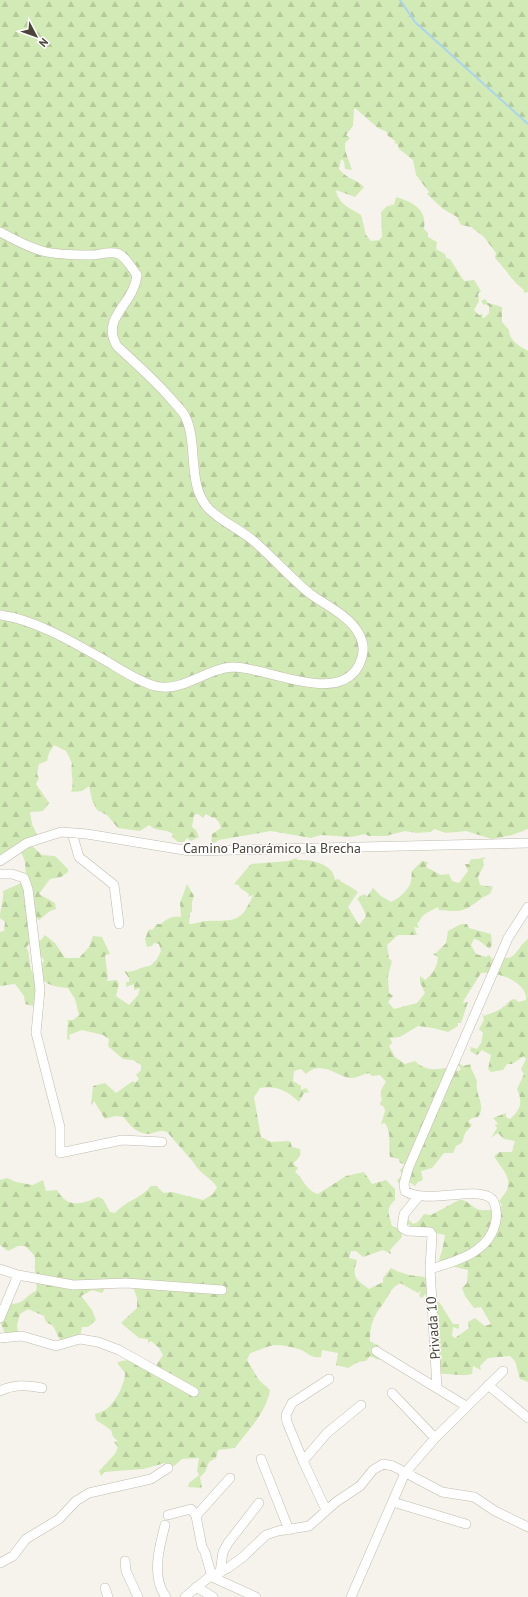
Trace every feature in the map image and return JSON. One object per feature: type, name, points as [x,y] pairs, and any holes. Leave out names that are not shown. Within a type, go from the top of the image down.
[{"type":"street","points":[[0,232],[41,252],[56,255],[92,256],[108,252],[120,254],[137,275],[136,286],[129,300],[115,317],[112,326],[113,339],[117,346],[156,381],[185,415],[189,429],[196,479],[203,501],[212,512],[254,541],[310,593],[353,624],[364,645],[363,655],[356,670],[346,680],[333,684],[316,683],[235,667],[222,669],[168,688],[156,686],[128,674],[83,649],[27,621],[0,615]]},
{"type":"street","name":"Camino Panorámico la Brecha","points":[[0,861],[27,843],[61,832],[190,851],[528,843]]},
{"type":"street","points":[[72,833],[79,857],[114,885],[119,924]]},
{"type":"street","points":[[0,874],[12,874],[24,878],[28,889],[40,990],[36,1032],[60,1127],[60,1152],[122,1140],[162,1142]]},
{"type":"street","points":[[430,1269],[461,1260],[478,1249],[494,1231],[497,1216],[495,1205],[492,1200],[486,1196],[419,1196],[405,1191],[404,1184],[408,1169],[508,938],[528,907]]},
{"type":"street","name":"Privada 10","points":[[419,1196],[404,1214],[402,1228],[408,1231],[430,1232],[432,1235],[430,1269],[437,1388]]},
{"type":"street","points":[[0,1269],[18,1275],[73,1285],[126,1283],[222,1290]]},
{"type":"street","points":[[0,1318],[18,1275]]},
{"type":"street","points":[[0,1338],[22,1336],[56,1346],[80,1339],[98,1342],[119,1350],[194,1392]]},
{"type":"street","name":"Privada 10","points":[[376,1351],[466,1406]]},
{"type":"street","points":[[351,1597],[405,1473],[435,1438],[503,1371]]},
{"type":"street","points":[[326,1510],[303,1461],[287,1422],[286,1414],[292,1403],[329,1379]]},
{"type":"street","points":[[0,1391],[12,1386],[26,1385],[42,1388]]},
{"type":"street","points":[[488,1385],[528,1418]]},
{"type":"street","points":[[392,1393],[435,1438]]},
{"type":"street","points":[[303,1461],[326,1433],[361,1405]]},
{"type":"street","points":[[261,1459],[289,1530]]},
{"type":"street","points":[[185,1597],[208,1578],[216,1575],[243,1558],[266,1535],[278,1531],[309,1526],[326,1510],[360,1486],[378,1466],[388,1464],[442,1492],[460,1495],[469,1494],[495,1511],[528,1527]]},
{"type":"street","points":[[0,1563],[13,1556],[26,1539],[59,1519],[76,1501],[89,1493],[151,1479],[168,1468]]},
{"type":"street","points":[[196,1516],[230,1478]]},
{"type":"street","points":[[393,1502],[466,1524]]},
{"type":"street","points":[[216,1575],[223,1552],[228,1543],[259,1503]]},
{"type":"street","points":[[168,1515],[191,1509],[196,1516],[202,1547],[216,1575],[256,1597]]},
{"type":"street","points":[[165,1525],[157,1563],[161,1586],[166,1597]]},
{"type":"street","points":[[125,1561],[126,1571],[138,1597]]},
{"type":"street","points":[[196,1588],[213,1597]]},
{"type":"green space","points":[[0,0],[528,0],[528,292],[524,293],[524,290],[516,283],[495,258],[496,253],[484,237],[471,227],[461,225],[457,217],[443,209],[427,194],[429,192],[416,175],[413,160],[399,149],[397,143],[395,144],[395,141],[387,135],[387,132],[378,128],[355,108],[353,126],[346,135],[350,138],[345,143],[345,150],[352,170],[345,169],[344,161],[341,159],[339,169],[345,175],[364,187],[355,197],[336,190],[339,199],[342,202],[361,215],[366,235],[371,241],[379,240],[382,237],[381,212],[387,206],[391,206],[390,204],[394,205],[396,197],[409,202],[418,208],[424,217],[424,229],[428,233],[428,237],[437,242],[436,249],[445,254],[446,258],[450,259],[464,281],[474,280],[481,291],[478,294],[479,301],[474,310],[479,315],[483,314],[482,317],[484,318],[489,313],[489,306],[486,304],[484,305],[481,301],[485,299],[488,303],[502,307],[502,322],[509,330],[509,334],[516,343],[528,351],[528,829],[512,835],[492,839],[466,831],[446,833],[434,829],[431,832],[416,833],[405,831],[385,836],[369,836],[365,834],[351,837],[321,835],[311,838],[271,831],[219,840],[211,845],[212,834],[221,828],[219,822],[214,817],[213,818],[206,814],[203,818],[198,814],[194,815],[192,827],[196,830],[199,837],[191,841],[187,838],[184,842],[178,842],[172,837],[173,834],[170,832],[156,829],[149,825],[140,831],[118,828],[107,815],[97,810],[92,800],[89,786],[82,791],[71,792],[73,785],[72,763],[66,751],[54,745],[49,753],[47,761],[39,764],[37,774],[39,778],[36,784],[49,803],[43,811],[30,812],[32,824],[38,837],[32,846],[42,855],[55,856],[68,869],[68,872],[61,877],[50,879],[39,894],[55,903],[56,909],[50,911],[39,920],[34,916],[32,939],[26,948],[28,950],[31,970],[45,987],[45,994],[40,1003],[34,1006],[25,1004],[24,996],[15,984],[0,986],[0,932],[4,931],[5,922],[0,918],[3,891],[26,879],[24,858],[20,851],[16,848],[0,857]]},
{"type":"green space","points":[[486,857],[483,860],[484,865],[478,877],[480,885],[493,887],[490,894],[468,908],[462,910],[439,910],[438,907],[422,917],[417,923],[419,928],[414,927],[417,935],[398,935],[387,945],[389,959],[392,961],[388,976],[389,993],[393,996],[388,1002],[394,1009],[417,1003],[425,993],[420,982],[420,976],[425,980],[432,973],[436,967],[438,957],[433,954],[446,943],[448,931],[461,924],[467,924],[469,928],[491,934],[492,944],[490,949],[478,940],[474,939],[471,945],[476,954],[486,957],[489,955],[495,962],[502,957],[507,958],[514,955],[528,939],[528,1382],[520,1379],[515,1361],[510,1356],[488,1358],[480,1366],[481,1370],[473,1366],[472,1374],[437,1374],[436,1300],[440,1303],[453,1324],[459,1324],[459,1329],[453,1327],[452,1336],[455,1338],[469,1328],[468,1322],[475,1318],[485,1326],[491,1324],[481,1307],[474,1308],[465,1296],[462,1288],[467,1283],[468,1270],[441,1264],[439,1259],[445,1235],[412,1228],[403,1219],[408,1219],[413,1224],[418,1222],[424,1214],[431,1215],[459,1200],[465,1201],[480,1210],[497,1211],[502,1205],[499,1201],[508,1188],[505,1172],[494,1156],[500,1152],[512,1152],[515,1141],[504,1139],[498,1133],[491,1138],[497,1128],[495,1125],[498,1124],[493,1118],[506,1113],[506,1117],[510,1119],[519,1109],[520,1098],[517,1089],[524,1074],[521,1069],[526,1059],[524,1056],[512,1064],[507,1064],[503,1070],[491,1072],[488,1069],[491,1055],[482,1050],[477,1055],[470,1051],[471,1047],[477,1049],[481,1043],[483,1033],[479,1029],[484,1020],[482,1013],[484,1016],[497,1011],[514,999],[519,1002],[526,1000],[522,987],[510,979],[494,974],[481,973],[464,1000],[463,1003],[468,1002],[461,1023],[458,1023],[458,1026],[448,1032],[418,1026],[400,1037],[390,1038],[392,1043],[389,1046],[395,1057],[405,1064],[415,1061],[427,1068],[442,1069],[451,1066],[457,1071],[461,1070],[456,1061],[463,1066],[471,1064],[471,1068],[477,1081],[477,1090],[481,1104],[478,1117],[472,1118],[468,1121],[472,1125],[465,1133],[462,1143],[456,1146],[453,1153],[444,1153],[432,1168],[421,1171],[423,1180],[418,1182],[415,1186],[409,1182],[399,1184],[397,1180],[402,1175],[400,1170],[405,1165],[399,1162],[399,1159],[390,1157],[387,1127],[385,1123],[381,1124],[385,1111],[384,1107],[380,1104],[382,1099],[381,1092],[386,1082],[380,1075],[372,1076],[369,1073],[353,1078],[342,1076],[324,1068],[312,1070],[306,1074],[301,1069],[294,1071],[293,1081],[301,1086],[301,1090],[306,1088],[309,1092],[304,1093],[299,1102],[286,1092],[271,1087],[260,1088],[254,1097],[261,1137],[271,1142],[290,1141],[292,1147],[300,1149],[300,1156],[293,1164],[298,1168],[295,1172],[313,1192],[318,1194],[346,1176],[364,1172],[372,1184],[386,1180],[395,1189],[395,1200],[390,1206],[389,1215],[392,1226],[401,1229],[402,1237],[390,1250],[391,1254],[383,1250],[363,1257],[356,1251],[351,1251],[349,1258],[357,1260],[355,1270],[356,1277],[369,1289],[383,1282],[383,1278],[391,1268],[404,1274],[428,1279],[434,1286],[422,1298],[419,1296],[421,1291],[418,1293],[400,1283],[391,1291],[374,1317],[371,1331],[370,1341],[379,1346],[370,1349],[375,1353],[380,1354],[379,1360],[370,1356],[366,1361],[358,1362],[348,1368],[336,1365],[338,1353],[322,1350],[321,1357],[314,1357],[298,1349],[274,1345],[250,1353],[247,1360],[259,1380],[270,1390],[268,1398],[261,1414],[235,1448],[218,1450],[216,1458],[209,1462],[205,1472],[200,1477],[202,1488],[188,1487],[189,1483],[199,1475],[197,1471],[199,1458],[182,1459],[174,1466],[165,1463],[143,1469],[104,1472],[101,1476],[99,1471],[115,1454],[118,1447],[114,1442],[118,1441],[113,1437],[111,1430],[96,1420],[95,1414],[109,1407],[116,1399],[121,1388],[125,1378],[125,1373],[117,1363],[130,1360],[155,1367],[163,1355],[159,1348],[151,1341],[148,1343],[148,1339],[139,1338],[121,1323],[137,1308],[137,1298],[133,1287],[107,1286],[102,1293],[92,1290],[81,1296],[92,1310],[96,1320],[88,1327],[82,1327],[80,1336],[62,1344],[53,1326],[46,1322],[44,1316],[28,1309],[20,1314],[17,1325],[18,1333],[9,1336],[5,1333],[0,1322],[10,1303],[14,1304],[21,1302],[36,1291],[37,1286],[34,1255],[25,1246],[18,1246],[8,1251],[0,1245],[0,1180],[7,1178],[16,1182],[33,1185],[43,1180],[46,1191],[57,1190],[65,1200],[80,1203],[98,1197],[103,1199],[110,1212],[115,1213],[124,1205],[143,1194],[151,1186],[156,1186],[164,1193],[172,1192],[203,1200],[213,1194],[217,1187],[198,1169],[167,1132],[158,1131],[147,1134],[140,1132],[128,1123],[124,1117],[115,1116],[105,1119],[94,1101],[91,1105],[93,1086],[105,1083],[116,1093],[133,1081],[135,1083],[139,1079],[136,1075],[141,1070],[141,1065],[133,1060],[123,1059],[108,1046],[109,1039],[103,1035],[82,1030],[69,1035],[70,1040],[67,1039],[68,1020],[73,1020],[79,1015],[75,999],[68,988],[50,985],[40,976],[36,964],[43,963],[44,960],[38,953],[37,940],[41,940],[45,935],[55,943],[65,958],[79,958],[89,947],[93,936],[102,937],[110,954],[105,955],[108,979],[106,981],[117,980],[119,984],[116,996],[129,1005],[138,995],[140,988],[134,990],[134,984],[126,987],[126,982],[129,982],[129,978],[124,971],[134,971],[150,966],[157,959],[161,951],[159,944],[154,943],[152,946],[147,947],[145,939],[149,929],[152,930],[157,924],[161,924],[170,918],[181,917],[180,903],[187,884],[194,896],[189,924],[205,921],[231,920],[241,915],[245,911],[253,895],[248,897],[249,894],[240,888],[239,885],[234,884],[251,864],[289,861],[296,858],[298,860],[309,860],[326,866],[331,870],[335,880],[338,879],[358,892],[348,907],[359,925],[366,916],[360,902],[357,899],[365,894],[366,898],[373,888],[381,896],[391,902],[394,901],[408,887],[411,880],[412,871],[422,861],[428,862],[426,867],[441,875],[449,874],[452,881],[459,883],[468,871],[465,864],[469,864],[471,859]]},
{"type":"waterway","points":[[400,0],[415,22],[528,124]]}]
